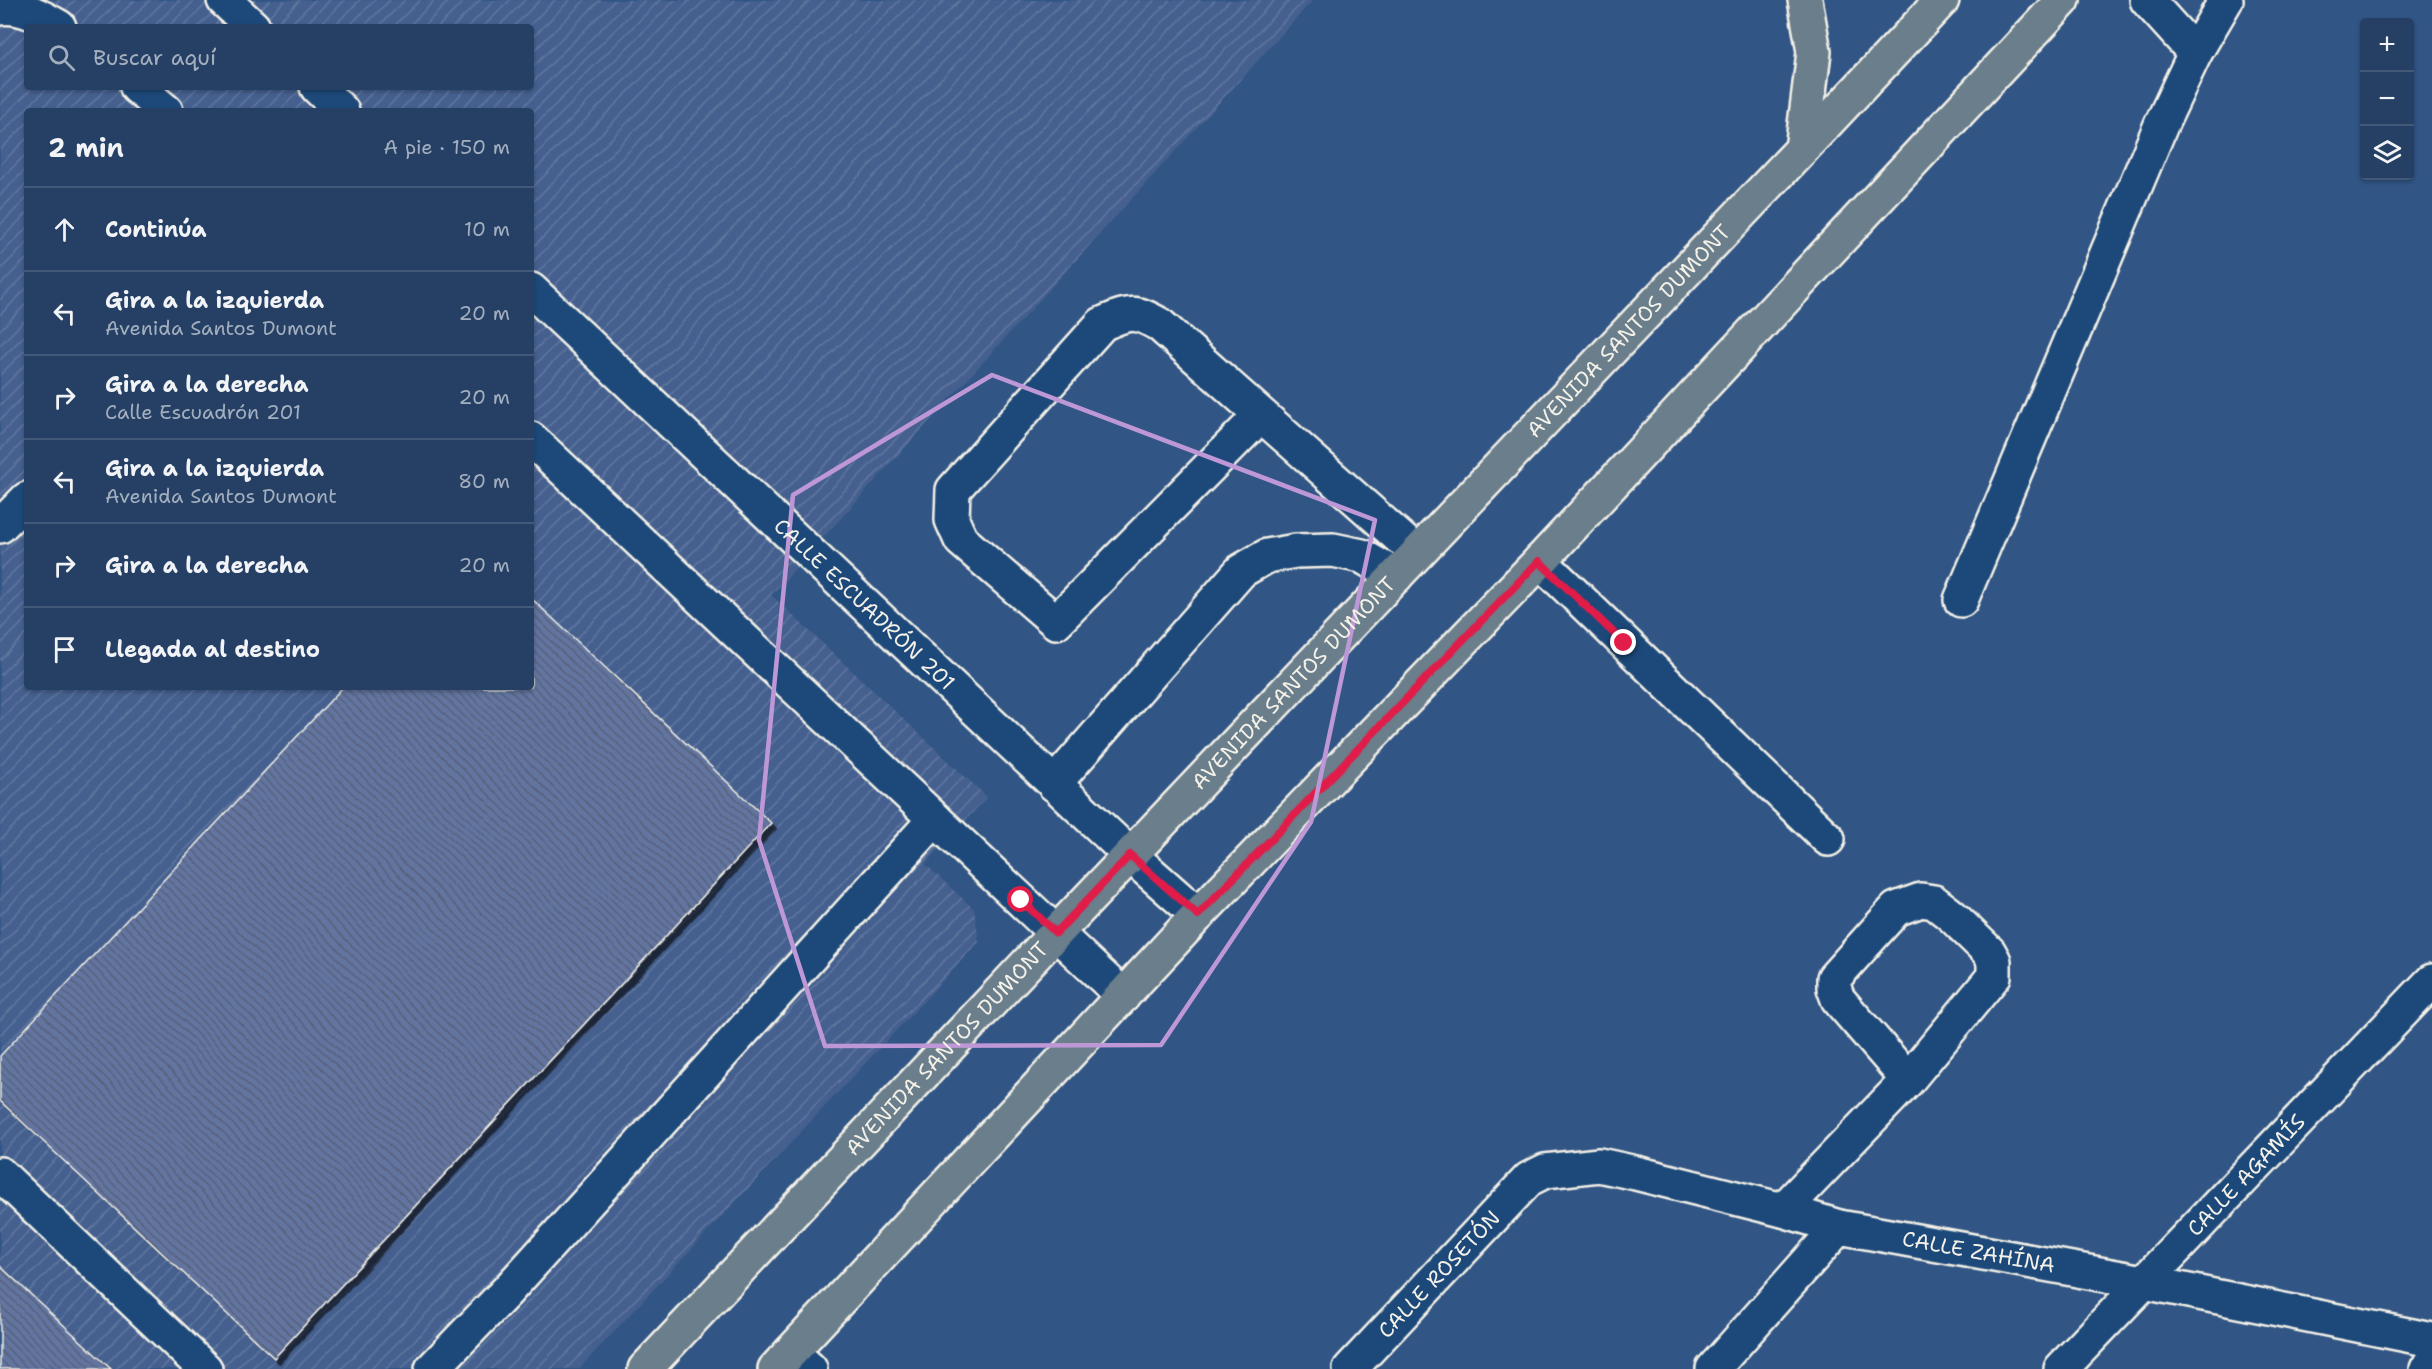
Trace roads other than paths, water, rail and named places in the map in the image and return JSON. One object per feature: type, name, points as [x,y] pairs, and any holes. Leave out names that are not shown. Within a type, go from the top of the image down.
[{"type":"main road","points":[[1802,149],[1814,52],[1804,0]]},
{"type":"main road","name":"AVENIDA SANTOS DUMONT","points":[[645,1369],[1942,0]]},
{"type":"main road","points":[[792,1363],[1198,915],[1539,561],[2062,0]]},
{"type":"street","points":[[224,0],[250,24]]},
{"type":"street","points":[[2148,0],[2195,53]]},
{"type":"street","points":[[1960,600],[2161,125],[2195,53],[2226,0]]},
{"type":"street","points":[[0,8],[8,7],[35,14],[53,24]]},
{"type":"street","points":[[141,90],[162,108]]},
{"type":"street","points":[[319,90],[339,108]]},
{"type":"street","name":"CALLE ESCUADRÓN 201","points":[[534,293],[1054,784],[1198,915]]},
{"type":"street","points":[[1262,415],[1056,622],[961,540],[952,520],[953,490],[1102,324],[1124,314],[1141,314],[1160,325],[1262,415],[1407,564]]},
{"type":"street","points":[[534,442],[1123,996]]},
{"type":"street","points":[[0,526],[24,502]]},
{"type":"street","points":[[1054,784],[1241,571],[1267,556],[1296,551],[1333,550],[1407,564]]},
{"type":"street","points":[[1539,561],[1828,839]]},
{"type":"street","points":[[432,1369],[508,1290],[935,819]]},
{"type":"street","points":[[1783,1210],[1908,1080],[1990,981],[1995,970],[1994,961],[1989,952],[1951,915],[1934,902],[1921,900],[1896,909],[1834,978],[1834,988],[1838,999],[1908,1080]]},
{"type":"street","name":"CALLE AGAMÍS","points":[[2061,1369],[2432,981]]},
{"type":"street","name":"CALLE ZAHÍNA","points":[[1529,1179],[1545,1171],[1599,1165],[1783,1210],[1839,1227],[2144,1282],[2432,1340]]},
{"type":"street","points":[[0,1174],[205,1369]]},
{"type":"street","name":"CALLE ROSETÓN","points":[[1350,1369],[1529,1179]]},
{"type":"street","points":[[1713,1369],[1839,1227]]},
{"type":"street","points":[[2427,1369],[2432,1364]]}]
